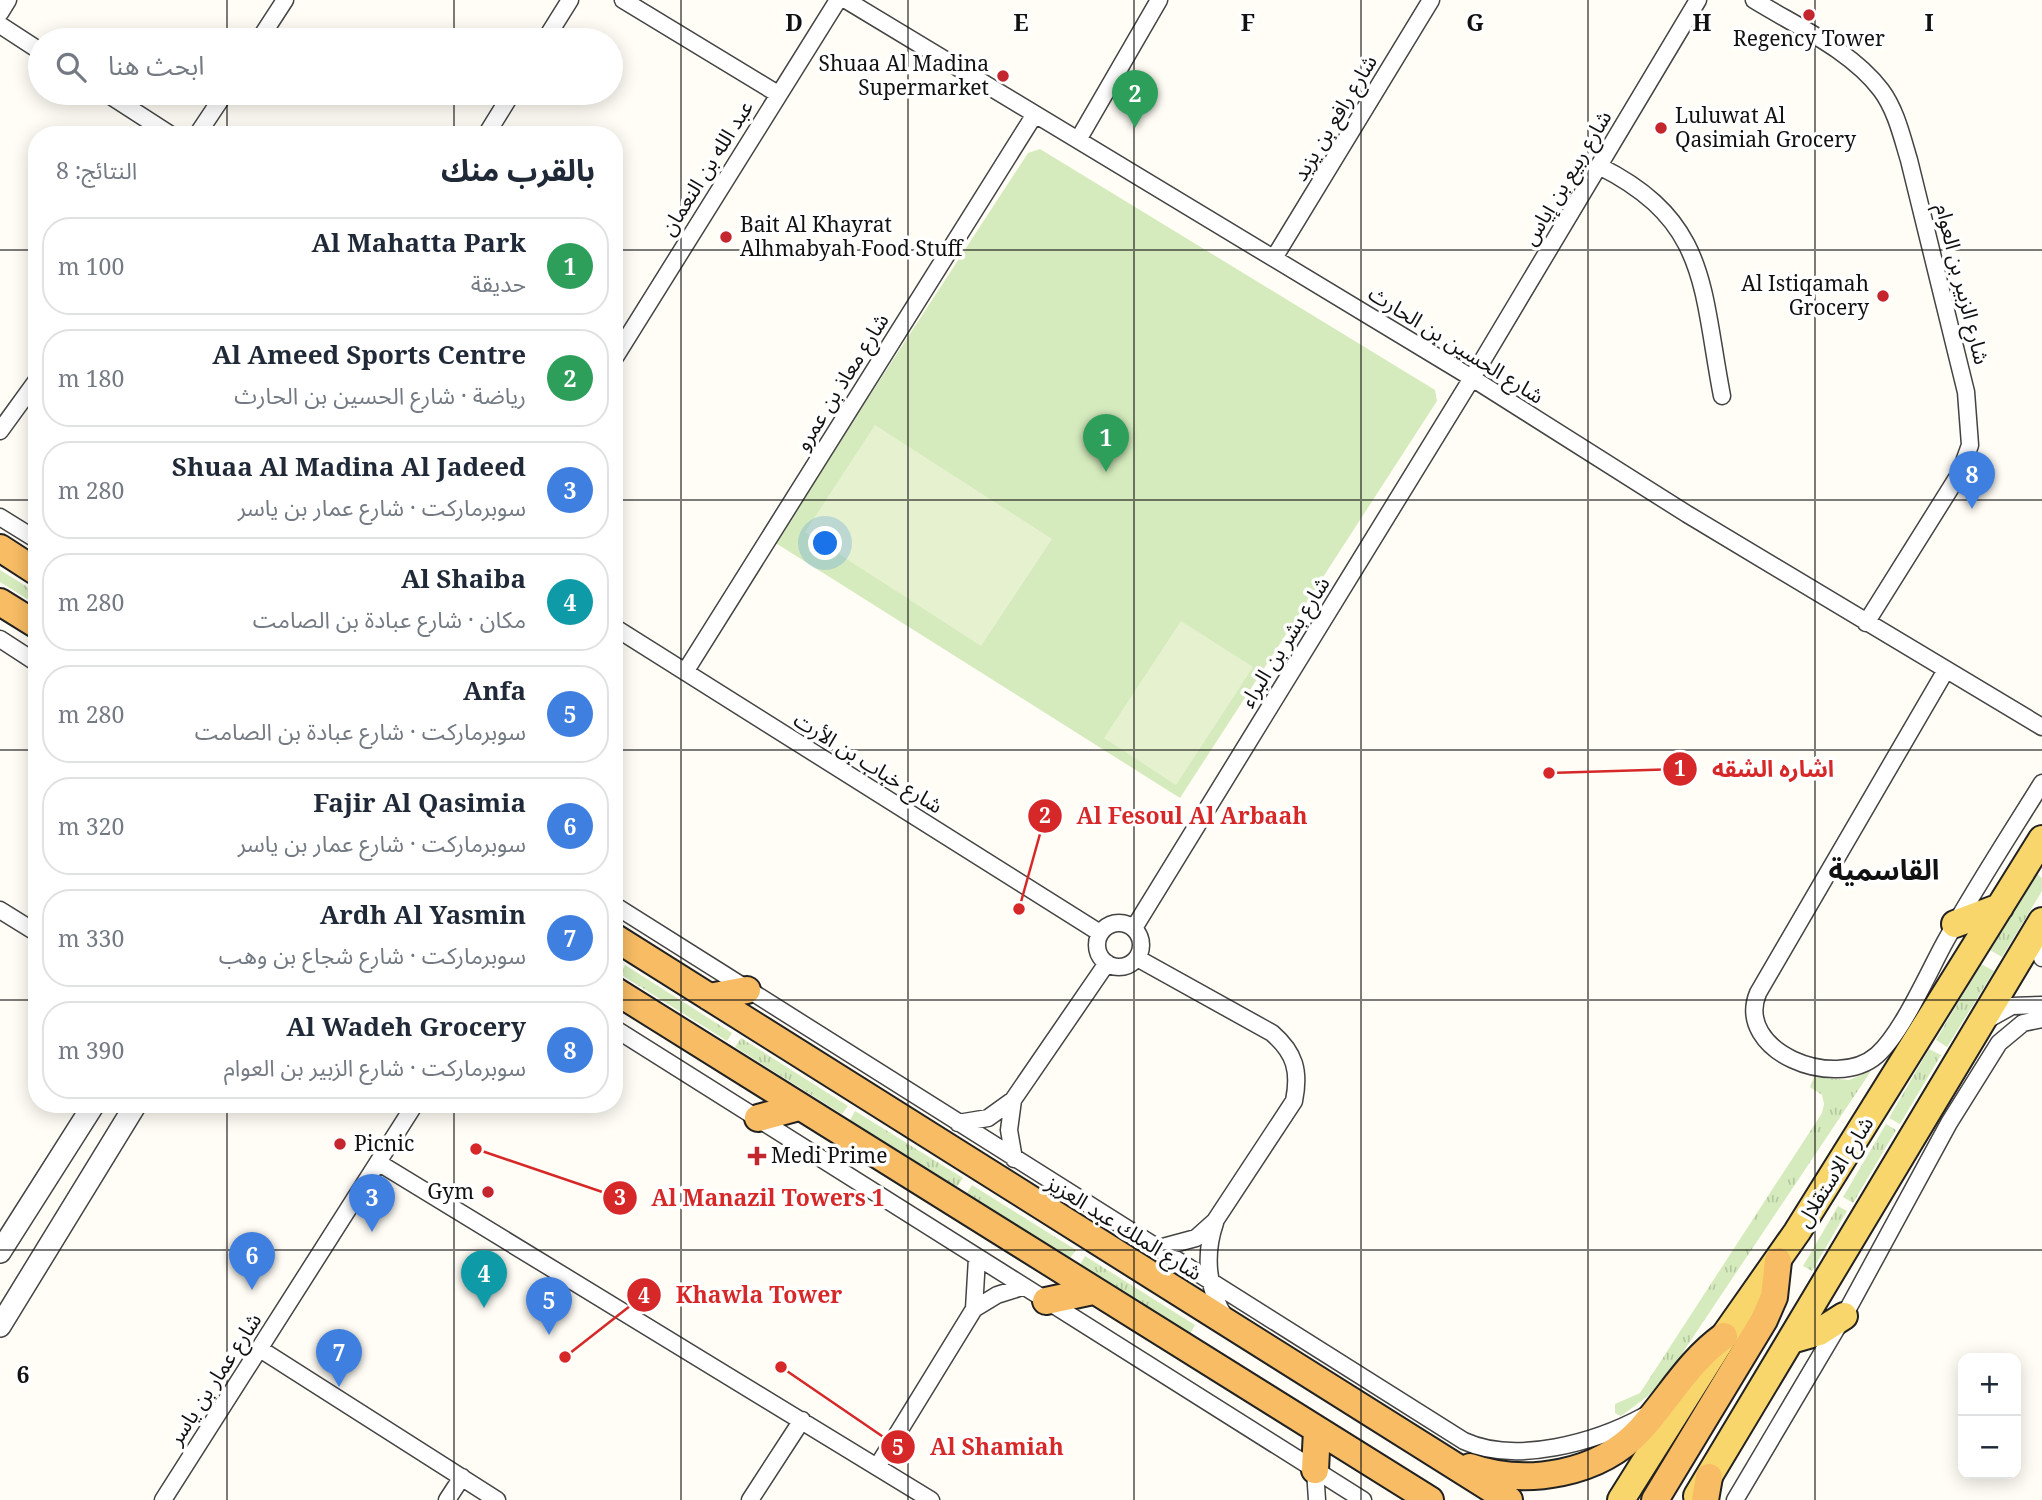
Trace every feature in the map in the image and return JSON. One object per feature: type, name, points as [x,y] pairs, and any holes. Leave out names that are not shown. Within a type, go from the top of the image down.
[{"type":"highway","points":[[0,548],[28,566]]},
{"type":"highway","points":[[0,602],[28,619]]},
{"type":"highway","name":"شارع الملك عبد العزيز","points":[[623,943],[1509,1500]]},
{"type":"highway","points":[[709,997],[747,990]]},
{"type":"highway","points":[[623,996],[1430,1500]]},
{"type":"highway","points":[[758,1118],[799,1107]]},
{"type":"highway","points":[[1655,1500],[1764,1320],[1774,1297],[1778,1261]]},
{"type":"highway","points":[[1046,1301],[1093,1291]]},
{"type":"highway","points":[[1437,1455],[1495,1474],[1524,1477],[1554,1474],[1583,1466],[1611,1453],[1633,1437],[1693,1361],[1724,1336]]},
{"type":"highway","points":[[1315,1470],[1317,1430]]},
{"type":"main road","name":"شارع الاستقلال","points":[[1621,1500],[1724,1336],[1778,1261],[2042,839]]},
{"type":"main road","points":[[1955,924],[2000,907]]},
{"type":"main road","points":[[1695,1500],[1707,1488],[1791,1340],[2040,925]]},
{"type":"main road","points":[[1791,1340],[1819,1332],[1844,1316]]},
{"type":"street","points":[[0,13],[8,0]]},
{"type":"street","points":[[266,28],[285,0]]},
{"type":"street","points":[[552,28],[570,0]]},
{"type":"street","points":[[623,0],[778,94]]},
{"type":"street","name":"عبد الله بن النعمان","points":[[623,344],[838,0]]},
{"type":"street","name":"شارع الحسين بن الحارث","points":[[846,0],[1472,378],[1686,514],[2042,727]]},
{"type":"street","points":[[1078,140],[1158,0]]},
{"type":"street","name":"شارع رافع بن يزيد","points":[[1274,258],[1431,0]]},
{"type":"street","name":"شارع ربيع بن إياس","points":[[1472,378],[1698,0]]},
{"type":"street","name":"شارع الزبير بن العوام","points":[[1754,0],[1859,65],[1882,92],[1898,123],[1909,160],[1966,391],[1970,445],[1960,473],[1866,623]]},
{"type":"street","points":[[0,25],[28,43]]},
{"type":"street","points":[[125,105],[157,126]]},
{"type":"street","points":[[203,126],[217,105]]},
{"type":"street","points":[[492,126],[505,105]]},
{"type":"street","name":"شارع معاذ بن عمرو","points":[[685,672],[1035,114]]},
{"type":"street","points":[[1599,166],[1650,195],[1683,233],[1699,277],[1722,396]]},
{"type":"street","name":"شارع بشر بن البراء","points":[[1134,928],[1472,378]]},
{"type":"street","points":[[0,431],[28,392]]},
{"type":"street","points":[[0,517],[28,534]]},
{"type":"street","name":"شارع خباب بن الأرت","points":[[623,636],[685,672],[1100,933]]},
{"type":"street","points":[[0,639],[28,657]]},
{"type":"street","points":[[1946,670],[1753,1006],[1755,1026],[1768,1043],[1816,1069],[1841,1071],[1854,1068],[1875,1057],[1891,1037],[1955,924],[2042,783]]},
{"type":"street","points":[[0,910],[28,927]]},
{"type":"street","name":"شارع الملك عبد العزيز","points":[[623,911],[1464,1441],[1483,1449],[1505,1453],[1533,1451],[1615,1429],[1656,1409]]},
{"type":"street","points":[[1119,922],[1134,928],[1141,942],[1137,958],[1120,967],[1107,963],[1097,950],[1100,933],[1105,927],[1119,922]]},
{"type":"street","points":[[2040,925],[2042,958]]},
{"type":"street","points":[[1137,958],[1263,1027],[1288,1046],[1296,1064],[1298,1082],[1294,1101],[1215,1221],[1196,1238],[1158,1248]]},
{"type":"street","points":[[958,1123],[988,1118],[1013,1100],[1107,963]]},
{"type":"street","points":[[1982,1023],[2012,1006],[2042,1005]]},
{"type":"street","points":[[1735,1500],[1844,1316],[1938,1143],[1999,1043],[2023,1023],[2042,1019]]},
{"type":"street","points":[[623,1034],[1363,1500]]},
{"type":"street","points":[[1013,1100],[1009,1130],[1014,1159]]},
{"type":"street","points":[[0,1252],[88,1113]]},
{"type":"street","points":[[0,1326],[130,1113]]},
{"type":"street","name":"شارع عمار بن ياسر","points":[[163,1500],[410,1113]]},
{"type":"street","points":[[379,1163],[931,1500]]},
{"type":"street","points":[[1215,1221],[1208,1251],[1210,1282],[1222,1314],[1232,1328]]},
{"type":"street","points":[[877,1466],[974,1309],[977,1258]]},
{"type":"street","points":[[974,1309],[997,1296],[1022,1287]]},
{"type":"street","points":[[260,1349],[497,1500]]},
{"type":"street","points":[[750,1500],[802,1420]]},
{"type":"street","points":[[1315,1470],[1317,1500]]},
{"type":"street","points":[[447,1500],[461,1477]]},
{"type":"green space","points":[[1040,149],[1435,390],[1437,401],[1180,798],[774,542],[1028,153]]},
{"type":"green space","points":[[875,425],[1052,539],[981,646],[805,532]]},
{"type":"green space","points":[[0,570],[28,587],[28,599],[0,582]]},
{"type":"green space","points":[[1181,621],[1253,667],[1176,785],[1104,738]]},
{"type":"green space","points":[[2037,874],[2042,878],[2042,891],[2002,957],[1990,950]]},
{"type":"green space","points":[[1981,964],[1994,971],[1947,1047],[1936,1040]]},
{"type":"green space","points":[[625,965],[732,1033],[727,1041],[623,976]]},
{"type":"green space","points":[[741,1038],[848,1106],[842,1114],[735,1047]]},
{"type":"green space","points":[[1929,1049],[1941,1055],[1900,1124],[1889,1118]]},
{"type":"green space","points":[[1871,1071],[1665,1379],[1621,1416],[1615,1413],[1615,1404],[1640,1393],[1822,1113],[1822,1095],[1810,1087],[1814,1077],[1849,1080]]},
{"type":"green space","points":[[855,1111],[963,1178],[957,1187],[850,1120]]},
{"type":"green space","points":[[1886,1124],[1896,1130],[1853,1203],[1843,1197]]},
{"type":"green space","points":[[972,1185],[1076,1250],[1070,1258],[967,1193]]},
{"type":"green space","points":[[1838,1206],[1847,1211],[1812,1271],[1803,1266]]},
{"type":"green space","points":[[1085,1256],[1195,1325],[1190,1334],[1080,1265]]},
{"type":"place","name":"Regency Tower","points":[[1809,15]]},
{"type":"place","name":"Shuaa Al Madina Supermarket","points":[[1003,76]]},
{"type":"place","name":"Al Ameed Sports Centre","points":[[1135,128]]},
{"type":"place","name":"Luluwat Al Qasimiah Grocery","points":[[1661,128]]},
{"type":"place","name":"Bait Al Khayrat Alhmabyah Food Stuff","points":[[726,237]]},
{"type":"place","name":"Al Istiqamah Grocery","points":[[1883,296]]},
{"type":"place","name":"Al Mahatta Park","points":[[1106,472]]},
{"type":"place","name":"Al Wadeh Grocery","points":[[1972,509]]},
{"type":"place","name":"اشاره الشقه","points":[[1549,773]]},
{"type":"place","name":"Al Fesoul Al Arbaah","points":[[1019,909]]},
{"type":"place","name":"Picnic","points":[[340,1144]]},
{"type":"place","name":"Al Manazil Towers 1","points":[[476,1149]]},
{"type":"place","name":"Medi Prime","points":[[757,1156]]},
{"type":"place","name":"Gym","points":[[488,1192]]},
{"type":"place","name":"Shuaa Al Madina Al Jadeed","points":[[372,1232]]},
{"type":"place","name":"Fajir Al Qasimia","points":[[252,1290]]},
{"type":"place","name":"Al Shaiba","points":[[484,1308]]},
{"type":"place","name":"Anfa","points":[[549,1335]]},
{"type":"place","name":"Khawla Tower","points":[[565,1357]]},
{"type":"place","name":"Al Shamiah","points":[[781,1367]]},
{"type":"place","name":"Ardh Al Yasmin","points":[[339,1387]]},
{"type":"district","name":"القاسمية","points":[[1884,870]]}]
